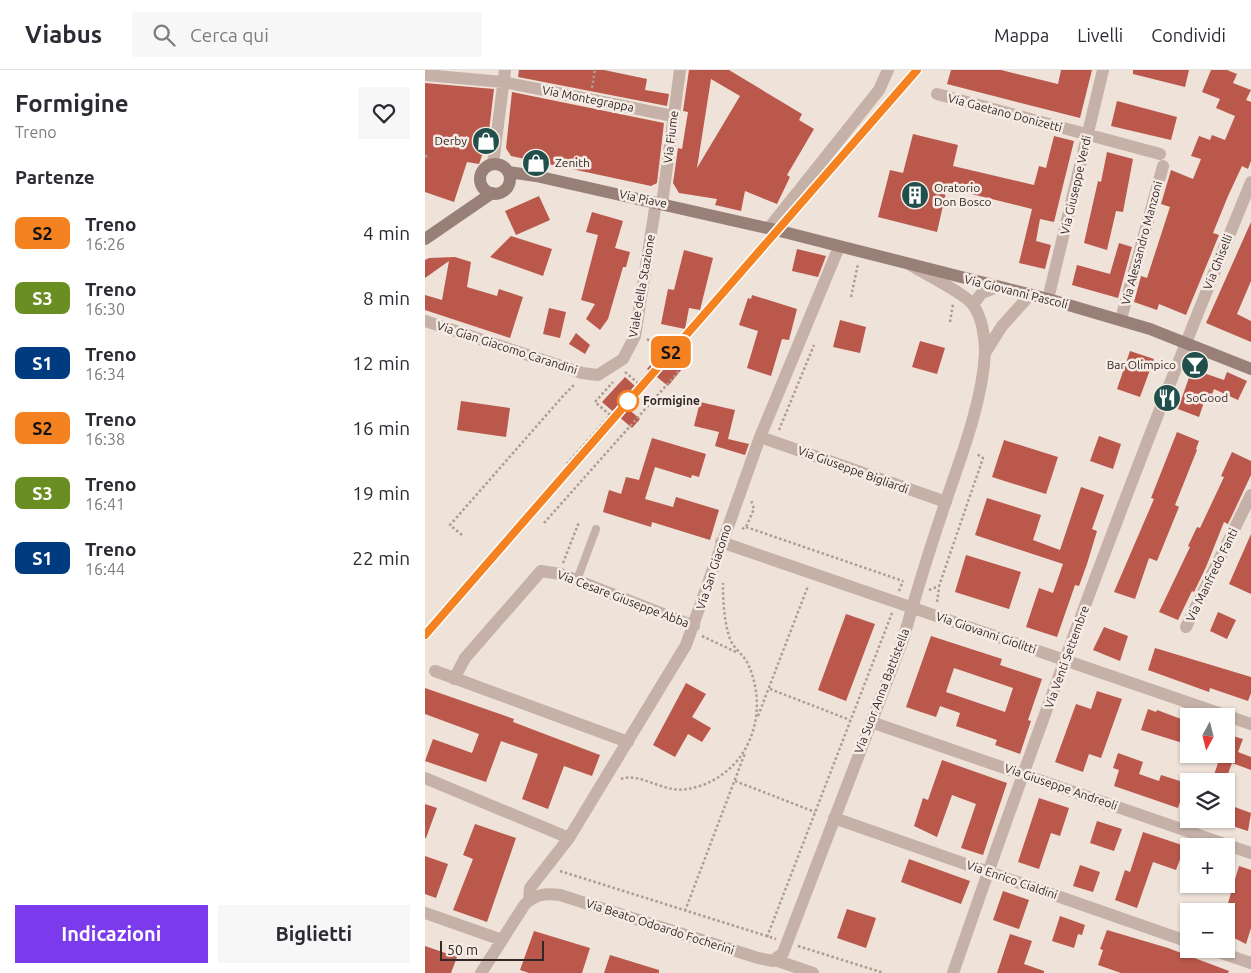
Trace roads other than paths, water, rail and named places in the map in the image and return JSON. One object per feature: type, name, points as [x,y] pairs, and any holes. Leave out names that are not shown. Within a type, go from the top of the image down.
[{"type":"street","name":"Via Fiume","points":[[659,203],[679,70]]},
{"type":"street","points":[[773,229],[879,90],[888,70]]},
{"type":"street","name":"Via Giuseppe Verdi","points":[[1048,299],[1103,70]]},
{"type":"street","name":"Via Montegrappa","points":[[425,75],[504,76],[673,116]]},
{"type":"street","points":[[462,214],[480,182],[483,170],[493,164],[504,76]]},
{"type":"street","name":"Via Gaetano Donizetti","points":[[937,94],[1088,135],[1161,160]]},
{"type":"street","name":"Via Alessandro Manzoni","points":[[1121,319],[1161,160]]},
{"type":"street","name":"Via Piave","points":[[493,164],[503,166],[508,172],[537,176],[773,229]]},
{"type":"street","points":[[480,182],[485,190],[499,193],[507,188],[510,180],[508,172]]},
{"type":"street","name":"Via Ghiselli","points":[[1185,342],[1251,182]]},
{"type":"street","points":[[425,239],[492,193]]},
{"type":"street","name":"Viale della Stazione","points":[[583,378],[598,375],[623,359],[635,336],[659,203]]},
{"type":"street","name":"Via Giovanni Pascoli","points":[[773,229],[1121,319],[1185,342],[1251,369]]},
{"type":"street","name":"Via San Giacomo","points":[[481,973],[529,901],[530,888],[554,866],[686,645],[700,627],[721,542],[760,437],[839,247]]},
{"type":"street","points":[[910,265],[973,304],[984,337],[985,353]]},
{"type":"street","points":[[973,304],[982,293],[999,287]]},
{"type":"street","points":[[985,353],[1002,326],[1030,295]]},
{"type":"street","name":"Via Gian Giacomo Carandini","points":[[425,321],[583,378]]},
{"type":"street","name":"Via Venti Settembre","points":[[953,973],[1065,661],[1185,342]]},
{"type":"street","name":"Via Suor Anna Battistella","points":[[774,960],[783,953],[904,637],[945,502],[965,446],[976,405],[985,353]]},
{"type":"street","name":"Via Giuseppe Bigliardi","points":[[760,437],[945,502]]},
{"type":"street","name":"Via Manfredo Fanti","points":[[1186,628],[1251,495]]},
{"type":"street","name":"Via Giovanni Giolitti","points":[[721,542],[1251,724]]},
{"type":"street","name":"Via Cesare Giuseppe Abba","points":[[454,679],[460,664],[541,571],[554,572],[577,580],[700,627]]},
{"type":"street","points":[[435,671],[628,742]]},
{"type":"street","name":"Via Giuseppe Andreoli","points":[[871,722],[1251,852]]},
{"type":"street","points":[[425,778],[569,838]]},
{"type":"street","name":"Via Enrico Cialdini","points":[[835,818],[1180,939]]},
{"type":"street","points":[[529,901],[548,893],[554,866]]},
{"type":"street","name":"Via Beato Odoardo Focherini","points":[[548,893],[560,895],[690,937],[774,960],[813,973]]},
{"type":"street","points":[[425,913],[502,940]]},
{"type":"street","points":[[1235,958],[1251,963]]},
{"type":"lane","points":[[577,580],[596,529]]},
{"type":"railway","points":[[425,635],[917,70]]},
{"type":"train","name":"S2","points":[[425,635],[917,70]]},
{"type":"place","name":"Derby","points":[[486,141]]},
{"type":"place","name":"Zenith","points":[[536,163]]},
{"type":"place","name":"Oratorio Don Bosco","points":[[915,195]]},
{"type":"place","name":"Bar Olimpico","points":[[1195,365]]},
{"type":"place","name":"SoGood","points":[[1167,398]]},
{"type":"place","name":"Formigine","points":[[628,401]]}]
